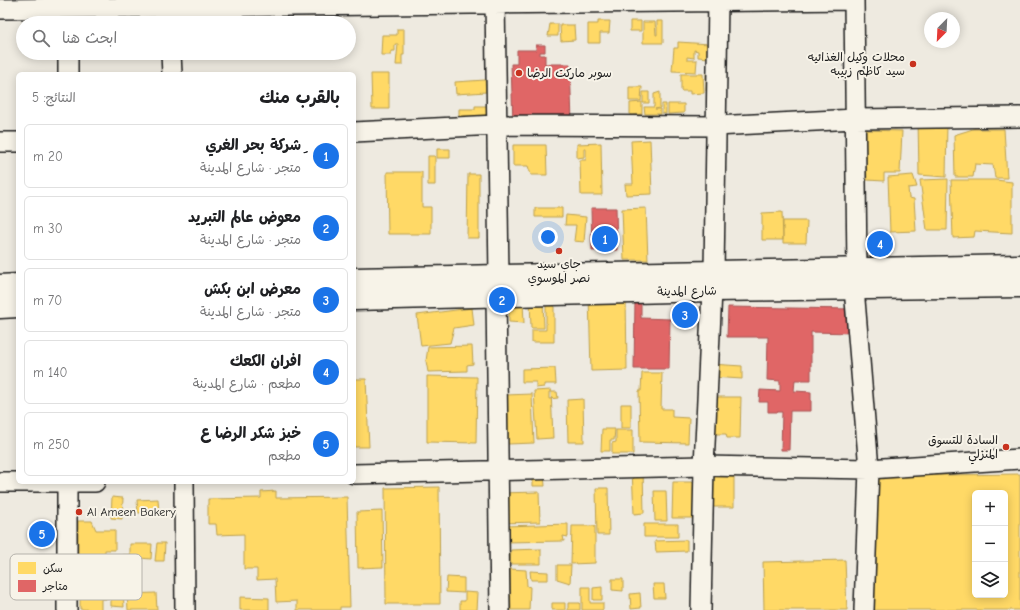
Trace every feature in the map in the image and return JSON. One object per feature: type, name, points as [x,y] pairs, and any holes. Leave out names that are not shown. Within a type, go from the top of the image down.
[{"type":"main road","name":"شارع المدينة","points":[[855,279],[1020,266]]},
{"type":"main road","name":"شارع المدينة","points":[[356,279],[498,286]]},
{"type":"main road","name":"شارع المدينة","points":[[356,299],[498,286],[713,281],[855,279],[1020,286]]},
{"type":"main road","points":[[0,286],[16,285]]},
{"type":"main road","points":[[0,307],[16,306]]},
{"type":"street","points":[[0,9],[170,10],[495,2],[854,0],[855,279],[869,469],[864,610]]},
{"type":"street","points":[[700,610],[704,466],[713,281],[718,1]]},
{"type":"street","points":[[495,2],[500,610]]},
{"type":"street","points":[[68,60],[68,72]]},
{"type":"street","points":[[171,60],[172,72]]},
{"type":"street","points":[[356,132],[496,125],[715,126],[855,119],[1020,117]]},
{"type":"street","points":[[0,142],[16,142]]},
{"type":"street","points":[[356,474],[704,466],[869,469],[1020,459]]},
{"type":"street","points":[[0,482],[16,482]]},
{"type":"street","points":[[67,484],[67,554]]},
{"type":"street","points":[[184,484],[185,610]]},
{"type":"building: سكن","points":[[598,21],[610,21],[609,33],[600,33],[600,43],[588,43],[588,24],[598,24]]},
{"type":"building: سكن","points":[[630,21],[641,21],[641,31],[630,31]]},
{"type":"building: سكن","points":[[657,21],[663,21],[663,43],[643,43],[643,22],[655,22],[657,35]]},
{"type":"building: سكن","points":[[550,24],[558,24],[558,36],[548,36]]},
{"type":"building: سكن","points":[[560,25],[574,25],[575,40],[561,41]]},
{"type":"building: سكن","points":[[397,29],[404,29],[404,55],[402,55],[402,65],[396,65],[398,44],[395,44],[395,51],[391,51],[391,55],[381,55],[382,35],[397,35]]},
{"type":"building: سكن","points":[[678,42],[710,44],[709,58],[698,57],[698,51],[694,50],[694,58],[687,57],[687,60],[697,60],[696,72],[672,71],[674,48],[678,48]]},
{"type":"building: سكن","points":[[706,72],[710,72],[710,91],[706,91]]},
{"type":"building: سكن","points":[[371,74],[389,74],[389,109],[372,109]]},
{"type":"building: سكن","points":[[681,74],[703,74],[704,93],[690,94],[690,91],[681,91]]},
{"type":"building: سكن","points":[[485,80],[486,92],[456,94],[455,82]]},
{"type":"building: سكن","points":[[629,87],[642,87],[641,101],[629,101]]},
{"type":"building: سكن","points":[[643,92],[649,92],[649,103],[643,103]]},
{"type":"building: سكن","points":[[660,92],[660,108],[655,109],[660,109],[660,114],[645,114],[644,107],[654,107],[654,94]]},
{"type":"building: سكن","points":[[642,102],[642,114],[630,115],[630,103]]},
{"type":"building: سكن","points":[[662,104],[666,104],[666,114],[662,113]]},
{"type":"building: سكن","points":[[668,104],[684,104],[684,113],[668,114]]},
{"type":"building: سكن","points":[[475,106],[487,106],[487,120],[459,120],[459,109],[475,109]]},
{"type":"building: سكن","points":[[918,120],[947,124],[946,177],[919,175]]},
{"type":"building: سكن","points":[[973,129],[1004,129],[1007,178],[995,178],[993,165],[975,164],[973,177],[955,177],[954,135]]},
{"type":"building: سكن","points":[[865,130],[902,131],[900,173],[884,173],[884,181],[867,180]]},
{"type":"building: سكن","points":[[650,140],[652,194],[626,195],[625,184],[633,184],[631,141]]},
{"type":"building: سكن","points":[[601,143],[602,195],[581,195],[580,160],[586,160],[586,149],[584,149],[584,157],[577,158],[577,144]]},
{"type":"building: سكن","points":[[513,145],[546,145],[547,175],[531,175],[528,166],[513,166]]},
{"type":"building: سكن","points":[[437,149],[450,149],[450,158],[437,158]]},
{"type":"building: سكن","points":[[428,156],[435,156],[435,185],[428,185]]},
{"type":"building: سكن","points":[[387,172],[422,172],[422,207],[431,207],[431,234],[388,234]]},
{"type":"building: سكن","points":[[468,174],[479,174],[479,238],[467,238]]},
{"type":"building: سكن","points":[[913,175],[917,187],[908,188],[909,198],[914,199],[916,231],[890,232],[888,177]]},
{"type":"building: سكن","points":[[948,179],[947,230],[927,230],[920,180]]},
{"type":"building: سكن","points":[[951,180],[996,180],[1012,182],[1012,233],[975,231],[974,237],[953,238]]},
{"type":"building: سكن","points":[[535,208],[562,208],[562,217],[535,217]]},
{"type":"building: سكن","points":[[646,208],[648,260],[624,260],[622,209]]},
{"type":"building: سكن","points":[[782,212],[783,240],[762,240],[762,213]]},
{"type":"building: سكن","points":[[566,215],[586,217],[584,242],[574,241],[576,225],[565,225]]},
{"type":"building: سكن","points":[[783,221],[807,221],[806,243],[783,243]]},
{"type":"building: سكن","points":[[589,296],[626,296],[627,370],[591,371]]},
{"type":"building: سكن","points":[[530,300],[543,300],[544,328],[531,328]]},
{"type":"building: سكن","points":[[523,302],[524,323],[509,322],[509,312]]},
{"type":"building: سكن","points":[[546,303],[554,303],[554,342],[532,342],[532,330],[546,330]]},
{"type":"building: سكن","points":[[472,308],[474,325],[454,328],[450,343],[421,346],[417,315]]},
{"type":"building: سكن","points":[[472,346],[473,364],[467,365],[467,371],[428,372],[426,361],[428,347]]},
{"type":"building: سكن","points":[[711,364],[742,366],[742,379],[711,377]]},
{"type":"building: سكن","points":[[555,368],[556,384],[544,384],[544,387],[536,388],[536,382],[522,382],[522,369]]},
{"type":"building: سكن","points":[[642,373],[662,373],[661,409],[672,409],[672,417],[689,418],[688,443],[640,442],[639,391],[641,391]]},
{"type":"building: سكن","points":[[427,376],[477,377],[476,443],[427,442]]},
{"type":"building: سكن","points":[[356,379],[366,379],[369,447],[356,447]]},
{"type":"building: سكن","points":[[551,390],[553,438],[537,439],[534,391]]},
{"type":"building: سكن","points":[[549,392],[557,392],[558,398],[549,399]]},
{"type":"building: سكن","points":[[532,394],[534,443],[508,444],[506,395]]},
{"type":"building: سكن","points":[[714,397],[741,397],[740,438],[727,438],[726,434],[713,434]]},
{"type":"building: سكن","points":[[583,399],[584,442],[568,442],[567,400]]},
{"type":"building: سكن","points":[[621,404],[631,404],[631,428],[621,428]]},
{"type":"building: سكن","points":[[602,429],[615,429],[614,440],[610,440],[610,451],[601,451]]},
{"type":"building: سكن","points":[[616,430],[633,430],[633,454],[612,454],[612,443],[616,442]]},
{"type":"building: سكن","points":[[632,470],[643,470],[644,513],[634,514]]},
{"type":"building: سكن","points":[[533,473],[544,474],[545,486],[533,486]]},
{"type":"building: سكن","points":[[708,473],[734,473],[734,507],[708,507]]},
{"type":"building: سكن","points":[[1020,474],[1020,610],[873,610],[871,476]]},
{"type":"building: سكن","points":[[673,482],[695,482],[694,518],[672,518]]},
{"type":"building: سكن","points":[[439,487],[440,604],[386,604],[385,488]]},
{"type":"building: سكن","points":[[596,488],[608,488],[609,535],[597,535]]},
{"type":"building: سكن","points":[[276,491],[276,498],[347,497],[350,607],[340,607],[340,610],[297,610],[297,601],[276,602],[275,579],[257,580],[257,569],[244,569],[244,534],[217,535],[216,524],[208,524],[208,499],[261,498],[261,492]]},
{"type":"building: سكن","points":[[654,491],[666,491],[667,521],[655,521]]},
{"type":"building: سكن","points":[[539,492],[540,522],[500,523],[499,493]]},
{"type":"building: سكن","points":[[112,497],[123,498],[122,519],[111,518]]},
{"type":"building: سكن","points":[[158,499],[159,512],[138,513],[137,500]]},
{"type":"building: سكن","points":[[382,511],[383,567],[358,568],[357,512]]},
{"type":"building: سكن","points":[[78,521],[92,521],[96,530],[115,530],[115,550],[105,550],[105,554],[78,554]]},
{"type":"building: سكن","points":[[568,524],[568,537],[563,536],[564,541],[505,542],[505,526]]},
{"type":"building: سكن","points":[[644,524],[678,524],[678,537],[644,537]]},
{"type":"building: سكن","points":[[572,526],[595,526],[595,563],[571,564]]},
{"type":"building: سكن","points":[[687,540],[687,551],[656,552],[655,541]]},
{"type":"building: سكن","points":[[157,543],[165,543],[164,561],[155,561]]},
{"type":"building: سكن","points":[[130,544],[152,544],[151,559],[142,558],[142,554],[130,554]]},
{"type":"building: سكن","points":[[541,549],[541,564],[510,564],[511,550]]},
{"type":"building: سكن","points":[[845,560],[847,610],[764,610],[763,562]]},
{"type":"building: سكن","points":[[557,565],[571,565],[570,583],[557,579]]},
{"type":"building: سكن","points":[[510,569],[526,570],[527,586],[530,587],[529,610],[511,610]]},
{"type":"building: سكن","points":[[530,571],[548,572],[548,580],[531,580]]},
{"type":"building: سكن","points":[[447,577],[464,578],[464,593],[446,592]]},
{"type":"building: سكن","points":[[612,579],[623,579],[623,591],[612,590]]},
{"type":"building: سكن","points":[[653,584],[664,584],[665,598],[654,598]]},
{"type":"building: سكن","points":[[582,587],[590,587],[590,603],[603,603],[603,610],[582,610]]},
{"type":"building: سكن","points":[[602,587],[602,600],[593,600],[593,588]]},
{"type":"building: سكن","points":[[465,592],[478,593],[477,610],[460,610],[460,601],[465,601]]},
{"type":"building: سكن","points":[[142,593],[156,593],[157,610],[128,610],[127,600],[142,600]]},
{"type":"building: سكن","points":[[640,593],[641,608],[631,609],[630,594]]},
{"type":"building: سكن","points":[[240,597],[269,598],[269,610],[240,610]]},
{"type":"building: سكن","points":[[80,600],[101,600],[101,610],[80,609]]},
{"type":"building: سكن","points":[[111,600],[124,600],[124,607],[111,606]]},
{"type":"building: سكن","points":[[552,603],[565,603],[565,610],[552,610]]},
{"type":"building: سكن","points":[[568,603],[580,603],[580,610],[568,610]]},
{"type":"building: متاجر","points":[[536,45],[545,45],[545,52],[540,52],[540,55],[545,55],[545,64],[570,64],[572,122],[513,123],[511,64],[517,64],[517,50],[536,50]]},
{"type":"building: متاجر","points":[[591,208],[616,208],[617,250],[592,251]]},
{"type":"building: متاجر","points":[[635,301],[641,302],[641,318],[670,319],[669,369],[634,369]]},
{"type":"building: متاجر","points":[[728,307],[853,309],[853,333],[811,332],[811,380],[795,380],[794,391],[811,392],[811,411],[790,411],[789,450],[781,450],[782,412],[768,412],[768,402],[759,402],[760,390],[780,391],[780,381],[767,380],[768,337],[727,337]]},
{"type":"place","name":"محلات وكيل الغذائيه سيد كاظم زبيبه","points":[[913,64]]},
{"type":"place","name":"سوبر ماركت الرضا","points":[[519,73]]},
{"type":"place","name":"ِشركة بحر الغري","points":[[605,239]]},
{"type":"place","name":"افران الكعك","points":[[880,244]]},
{"type":"place","name":"جاي سيد نصر الموسوي","points":[[559,251]]},
{"type":"place","name":"معوض عالم التبريد","points":[[502,300]]},
{"type":"place","name":"معرض ابن بكش","points":[[685,315]]},
{"type":"place","name":"السادة للتسوق المنزلي","points":[[1006,447]]},
{"type":"place","name":"Al Ameen Bakery","points":[[79,512]]},
{"type":"place","name":"خبز شكر الرضا ع","points":[[42,534]]}]
